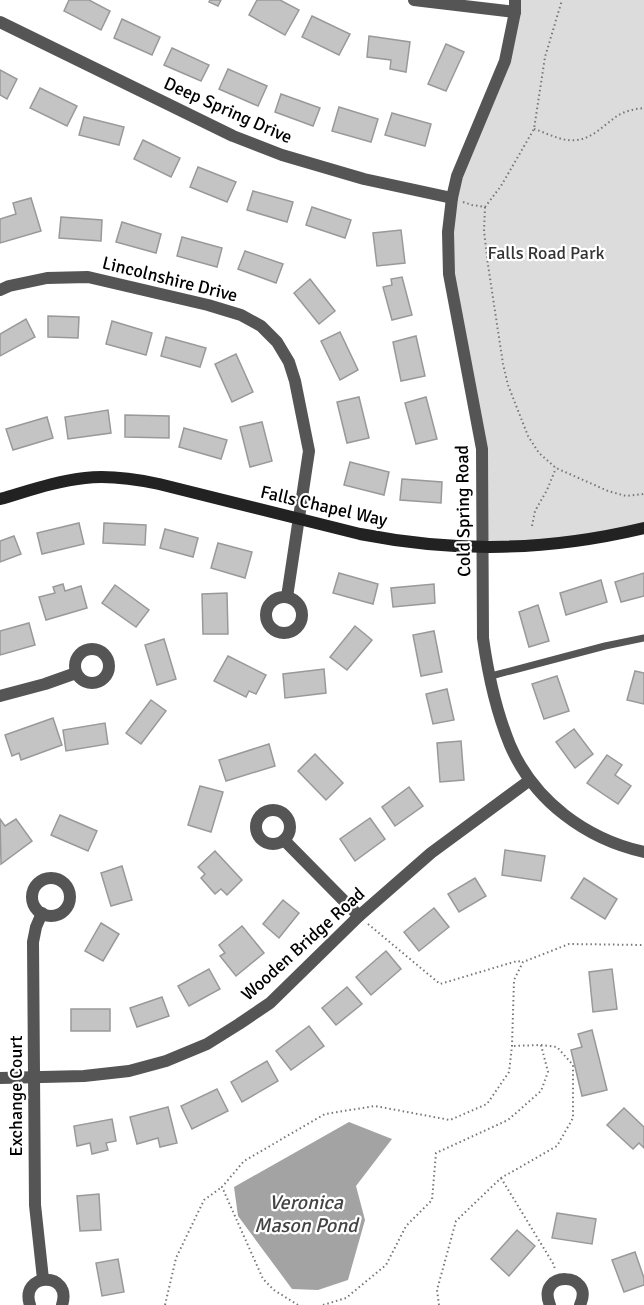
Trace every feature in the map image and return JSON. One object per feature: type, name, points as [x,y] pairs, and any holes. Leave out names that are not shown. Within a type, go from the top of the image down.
[{"type":"street","points":[[414,0],[515,6]]},
{"type":"street","name":"Cold Spring Road","points":[[515,6],[505,61],[457,176],[448,232],[448,274],[482,449],[483,638],[504,728],[530,780],[562,814],[589,832],[608,842],[644,852]]},
{"type":"street","name":"Deep Spring Drive","points":[[0,22],[233,136],[282,155],[364,179],[452,198]]},
{"type":"street","name":"Lincolnshire Drive","points":[[0,290],[9,286],[47,279],[88,277],[241,315],[261,326],[277,342],[289,362],[295,381],[309,452],[287,597]]},
{"type":"street","name":"Falls Chapel Way","points":[[0,499],[60,482],[86,478],[135,479],[360,534],[426,544],[483,548],[578,542],[644,528]]},
{"type":"street","points":[[0,696],[76,673]]},
{"type":"street","name":"Wooden Bridge Road","points":[[0,1078],[84,1076],[129,1071],[166,1061],[207,1044],[270,1003],[359,916],[431,853],[530,780]]},
{"type":"street","points":[[284,840],[359,916]]},
{"type":"street","name":"Exchange Court","points":[[42,913],[33,942],[35,1205],[43,1280]]},
{"type":"street","points":[[550,1305],[548,1291],[555,1282],[565,1278],[576,1281],[582,1290],[580,1305]]},
{"type":"street","points":[[30,1305],[28,1297],[32,1285],[43,1280],[49,1280],[60,1286],[64,1298],[62,1305]]},
{"type":"lane","points":[[491,676],[644,638]]},
{"type":"path","points":[[562,0],[545,57],[534,129],[501,186],[485,207],[484,231],[503,364],[508,385],[528,436],[539,453],[556,468],[608,491],[626,496],[644,494]]},
{"type":"path","points":[[534,129],[575,141],[590,136],[618,115],[633,109],[644,108]]},
{"type":"path","points":[[452,198],[472,206],[485,207]]},
{"type":"path","points":[[532,526],[535,511],[556,468]]},
{"type":"path","points":[[359,916],[440,984],[517,961],[523,962],[569,944],[644,945]]},
{"type":"path","points":[[165,1305],[176,1258],[204,1200],[222,1187],[244,1161],[325,1114],[375,1106],[450,1120],[488,1104],[509,1072],[514,980],[523,962]]},
{"type":"path","points":[[324,1305],[346,1298],[386,1265],[406,1226],[432,1200],[436,1153],[508,1120],[541,1091],[548,1072],[541,1045]]},
{"type":"path","points":[[439,1305],[437,1290],[456,1221],[501,1178],[557,1146],[573,1118],[573,1065],[557,1047],[512,1046]]},
{"type":"path","points":[[501,1178],[555,1265],[555,1282]]},
{"type":"path","points":[[222,1187],[263,1279],[273,1290],[298,1305]]},
{"type":"green space","name":"Falls Road Park","points":[[515,0],[644,0],[644,528],[483,547],[482,449],[449,274],[452,198],[505,61]]},
{"type":"water","name":"Veronica Mason Pond","points":[[349,1122],[392,1139],[356,1186],[365,1220],[348,1280],[318,1290],[292,1289],[238,1216],[234,1187]]},
{"type":"building","points":[[69,0],[89,0],[110,11],[101,30],[64,11]]},
{"type":"building","points":[[210,0],[221,0],[218,6],[209,2]]},
{"type":"building","points":[[257,0],[280,0],[299,10],[285,35],[249,15]]},
{"type":"building","points":[[312,16],[350,34],[339,55],[302,37]]},
{"type":"building","points":[[122,19],[160,37],[152,55],[114,38]]},
{"type":"building","points":[[369,36],[410,42],[406,72],[390,69],[391,60],[367,57]]},
{"type":"building","points":[[446,44],[464,52],[446,91],[428,84]]},
{"type":"building","points":[[172,48],[209,65],[201,81],[164,65]]},
{"type":"building","points":[[228,69],[267,86],[258,106],[219,89]]},
{"type":"building","points":[[0,70],[17,79],[7,99],[0,95]]},
{"type":"building","points":[[40,88],[77,106],[67,126],[30,108]]},
{"type":"building","points":[[281,94],[320,108],[313,126],[275,112]]},
{"type":"building","points":[[339,107],[378,119],[371,142],[332,131]]},
{"type":"building","points":[[392,113],[431,124],[425,146],[385,135]]},
{"type":"building","points":[[84,117],[124,127],[119,145],[79,135]]},
{"type":"building","points":[[143,140],[180,158],[171,177],[134,159]]},
{"type":"building","points":[[198,167],[236,182],[227,202],[190,187]]},
{"type":"building","points":[[253,191],[293,202],[287,222],[247,210]]},
{"type":"building","points":[[31,198],[41,231],[0,243],[0,219],[16,214],[13,203]]},
{"type":"building","points":[[312,207],[351,220],[345,238],[306,225]]},
{"type":"building","points":[[61,217],[102,220],[101,241],[59,238]]},
{"type":"building","points":[[122,222],[161,234],[156,253],[116,242]]},
{"type":"building","points":[[401,230],[405,263],[377,266],[373,233]]},
{"type":"building","points":[[182,237],[222,248],[217,267],[177,256]]},
{"type":"building","points":[[245,251],[283,264],[276,283],[238,269]]},
{"type":"building","points":[[402,277],[412,315],[392,320],[383,287],[392,285],[391,279]]},
{"type":"building","points":[[310,279],[335,311],[319,324],[294,293]]},
{"type":"building","points":[[48,316],[79,317],[78,338],[48,337]]},
{"type":"building","points":[[26,319],[35,337],[0,356],[0,334]]},
{"type":"building","points":[[112,321],[152,333],[146,355],[106,344]]},
{"type":"building","points":[[340,332],[358,370],[340,380],[321,341]]},
{"type":"building","points":[[416,336],[425,376],[401,381],[393,342]]},
{"type":"building","points":[[166,337],[206,348],[200,367],[161,356]]},
{"type":"building","points":[[236,354],[253,392],[232,402],[215,364]]},
{"type":"building","points":[[359,397],[369,438],[347,443],[337,402]]},
{"type":"building","points":[[426,397],[437,439],[416,444],[405,403]]},
{"type":"building","points":[[108,410],[111,433],[68,439],[65,417]]},
{"type":"building","points":[[125,415],[169,416],[169,438],[125,437]]},
{"type":"building","points":[[47,417],[53,438],[13,450],[6,429]]},
{"type":"building","points":[[262,422],[272,461],[250,467],[240,427]]},
{"type":"building","points":[[184,428],[227,440],[221,459],[179,447]]},
{"type":"building","points":[[350,462],[389,472],[384,495],[344,485]]},
{"type":"building","points":[[402,479],[442,482],[441,503],[400,500]]},
{"type":"building","points":[[79,523],[84,544],[42,554],[37,533]]},
{"type":"building","points":[[104,523],[146,525],[145,545],[103,543]]},
{"type":"building","points":[[165,529],[198,538],[193,557],[160,548]]},
{"type":"building","points":[[14,536],[21,554],[0,562],[0,541]]},
{"type":"building","points":[[218,543],[252,552],[245,578],[211,568]]},
{"type":"building","points":[[339,573],[378,584],[373,604],[333,593]]},
{"type":"building","points":[[644,573],[644,596],[621,602],[615,582]]},
{"type":"building","points":[[601,580],[607,602],[566,615],[560,593]]},
{"type":"building","points":[[63,584],[65,591],[81,586],[87,608],[46,620],[39,597],[55,593],[53,587]]},
{"type":"building","points":[[434,584],[435,603],[393,607],[391,588]]},
{"type":"building","points":[[115,585],[149,610],[136,627],[102,603]]},
{"type":"building","points":[[227,593],[228,634],[203,634],[202,594]]},
{"type":"building","points":[[538,605],[549,641],[529,647],[519,612]]},
{"type":"building","points":[[29,623],[35,645],[0,655],[0,631]]},
{"type":"building","points":[[355,626],[372,640],[347,670],[330,657]]},
{"type":"building","points":[[434,631],[442,672],[421,676],[413,635]]},
{"type":"building","points":[[164,639],[176,679],[157,685],[145,645]]},
{"type":"building","points":[[228,656],[266,675],[256,694],[249,691],[246,697],[214,681]]},
{"type":"building","points":[[324,669],[326,693],[285,698],[283,674]]},
{"type":"building","points":[[635,671],[644,673],[644,704],[627,700]]},
{"type":"building","points":[[557,676],[569,711],[544,719],[532,684]]},
{"type":"building","points":[[447,689],[454,720],[433,724],[426,694]]},
{"type":"building","points":[[151,700],[166,711],[141,744],[126,733]]},
{"type":"building","points":[[53,718],[62,745],[21,760],[19,753],[12,756],[5,735]]},
{"type":"building","points":[[105,723],[108,744],[66,751],[63,730]]},
{"type":"building","points":[[574,729],[593,754],[575,768],[556,742]]},
{"type":"building","points":[[461,741],[464,780],[440,782],[437,743]]},
{"type":"building","points":[[269,744],[275,766],[226,781],[219,760]]},
{"type":"building","points":[[315,754],[343,783],[326,800],[298,771]]},
{"type":"building","points":[[607,755],[622,765],[615,775],[631,786],[618,804],[587,783]]},
{"type":"building","points":[[200,786],[223,792],[211,832],[188,825]]},
{"type":"building","points":[[409,787],[423,806],[395,826],[382,807]]},
{"type":"building","points":[[60,815],[97,831],[88,851],[51,835]]},
{"type":"building","points":[[370,818],[385,839],[355,861],[340,839]]},
{"type":"building","points":[[0,819],[5,826],[16,819],[32,841],[1,864]]},
{"type":"building","points":[[505,850],[545,856],[541,881],[502,875]]},
{"type":"building","points":[[215,851],[242,880],[227,895],[221,889],[215,894],[201,878],[205,874],[198,867]]},
{"type":"building","points":[[122,866],[132,900],[111,906],[101,873]]},
{"type":"building","points":[[475,878],[486,896],[459,912],[448,894]]},
{"type":"building","points":[[584,878],[617,899],[605,919],[571,898]]},
{"type":"building","points":[[283,900],[299,913],[279,938],[263,924]]},
{"type":"building","points":[[434,908],[449,927],[419,951],[404,932]]},
{"type":"building","points":[[101,923],[119,934],[103,961],[85,951]]},
{"type":"building","points":[[242,926],[264,953],[236,976],[220,956],[225,953],[219,945]]},
{"type":"building","points":[[386,951],[401,969],[371,995],[356,977]]},
{"type":"building","points":[[209,969],[220,989],[189,1006],[178,986]]},
{"type":"building","points":[[612,969],[617,1009],[593,1012],[589,972]]},
{"type":"building","points":[[347,987],[362,1004],[336,1025],[322,1008]]},
{"type":"building","points":[[162,997],[169,1016],[137,1027],[130,1008]]},
{"type":"building","points":[[71,1009],[110,1009],[110,1031],[71,1031]]},
{"type":"building","points":[[309,1026],[324,1046],[291,1070],[276,1051]]},
{"type":"building","points":[[592,1030],[607,1090],[582,1096],[571,1050],[582,1047],[578,1034]]},
{"type":"building","points":[[267,1061],[278,1081],[242,1102],[231,1082]]},
{"type":"building","points":[[217,1089],[228,1111],[192,1129],[181,1106]]},
{"type":"building","points":[[168,1107],[177,1143],[160,1147],[158,1138],[137,1144],[130,1117]]},
{"type":"building","points":[[624,1108],[644,1127],[644,1148],[639,1143],[633,1149],[607,1125]]},
{"type":"building","points":[[112,1119],[116,1141],[106,1143],[108,1150],[92,1154],[90,1143],[77,1146],[74,1126]]},
{"type":"building","points":[[99,1194],[101,1230],[80,1231],[77,1196]]},
{"type":"building","points":[[557,1213],[596,1219],[592,1244],[552,1238]]},
{"type":"building","points":[[517,1230],[535,1246],[509,1276],[491,1259]]},
{"type":"building","points":[[635,1252],[644,1278],[644,1285],[624,1292],[612,1260]]},
{"type":"building","points":[[118,1259],[124,1292],[102,1296],[96,1263]]}]
